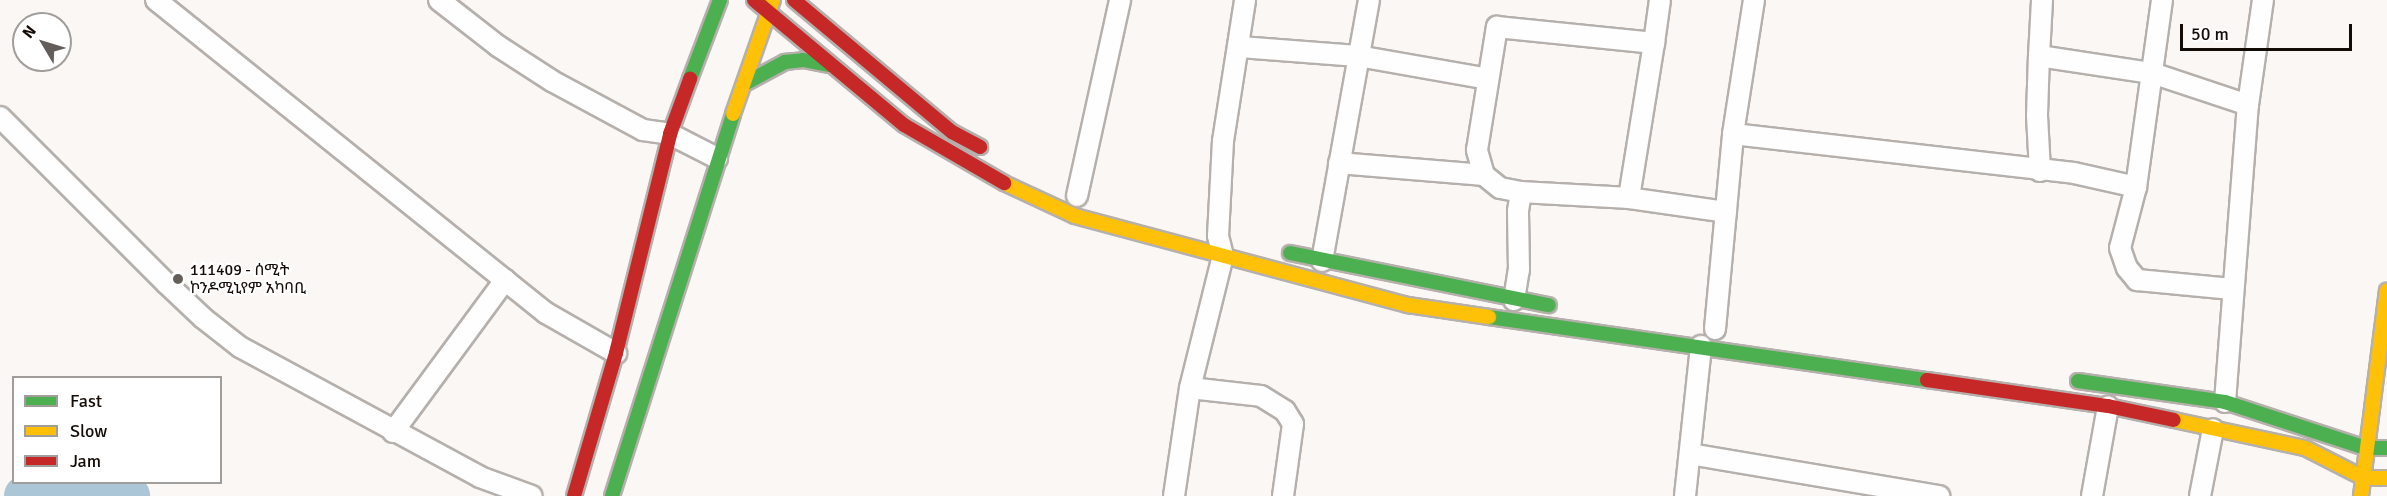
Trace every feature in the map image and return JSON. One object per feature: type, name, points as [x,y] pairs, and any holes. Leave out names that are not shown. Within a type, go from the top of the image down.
[{"type":"main road","points":[[574,496],[616,353],[670,134],[720,0]]},
{"type":"main road","points":[[754,0],[770,6],[829,65],[904,125],[1002,183],[1075,216],[1220,241],[1408,304],[1711,333],[2108,406],[2306,448],[2364,478],[2387,478]]},
{"type":"main road","points":[[794,0],[952,132],[992,154]]},
{"type":"main road","points":[[612,496],[717,158],[770,6]]},
{"type":"main road","points":[[744,84],[785,62],[802,60],[829,65]]},
{"type":"main road","points":[[1276,250],[1515,300],[1562,307]]},
{"type":"main road","points":[[2361,496],[2387,291]]},
{"type":"main road","points":[[2065,379],[2224,402],[2366,448],[2387,448]]},
{"type":"street","points":[[156,0],[546,313],[616,353]]},
{"type":"street","points":[[439,0],[498,46],[552,81],[643,130],[670,134],[717,158]]},
{"type":"street","points":[[1078,195],[1120,0]]},
{"type":"street","points":[[1174,496],[1190,388],[1220,241],[1223,141],[1240,47],[1245,0]]},
{"type":"street","points":[[1322,261],[1369,0]]},
{"type":"street","points":[[1629,198],[1660,0]]},
{"type":"street","points":[[1685,496],[1711,333],[1734,134],[1754,0]]},
{"type":"street","points":[[2040,171],[2037,115],[2042,0]]},
{"type":"street","points":[[2162,0],[2136,187],[2120,248],[2127,268],[2137,280],[2233,289]]},
{"type":"street","points":[[2224,402],[2248,105],[2263,0]]},
{"type":"street","points":[[1484,175],[1478,150],[1497,27],[1654,43]]},
{"type":"street","points":[[1240,47],[1358,56],[1488,79]]},
{"type":"street","points":[[2039,56],[2152,73],[2248,105]]},
{"type":"street","points":[[0,117],[203,318],[240,347],[393,432],[480,477],[532,496]]},
{"type":"street","points":[[1734,134],[2040,171],[2074,173],[2136,187]]},
{"type":"street","points":[[1340,163],[1484,175],[1500,188],[1521,192],[1629,198],[1726,212]]},
{"type":"street","points":[[1515,300],[1520,270],[1518,212],[1521,192]]},
{"type":"street","points":[[393,432],[505,280]]},
{"type":"street","points":[[1190,388],[1261,396],[1284,411],[1293,424],[1283,496]]},
{"type":"street","points":[[2092,496],[2108,406]]},
{"type":"street","points":[[2200,496],[2213,429]]},
{"type":"street","points":[[1690,454],[1939,496]]},
{"type":"waterway","points":[[25,496],[49,484],[129,496]]},
{"type":"traffic: fast","points":[[690,79],[720,0]]},
{"type":"traffic: fast","points":[[744,84],[785,62],[803,60],[829,65]]},
{"type":"traffic: fast","points":[[612,496],[733,114]]},
{"type":"traffic: fast","points":[[1290,253],[1549,305]]},
{"type":"traffic: fast","points":[[1489,317],[1927,380]]},
{"type":"traffic: fast","points":[[2078,381],[2225,402],[2366,448],[2387,448]]},
{"type":"traffic: slow","points":[[733,114],[773,0]]},
{"type":"traffic: slow","points":[[1004,183],[1075,216],[1408,305],[1489,317]]},
{"type":"traffic: slow","points":[[2361,496],[2387,291]]},
{"type":"traffic: slow","points":[[2174,420],[2305,448],[2364,478],[2387,478]]},
{"type":"traffic: jam","points":[[754,0],[904,125],[1004,183]]},
{"type":"traffic: jam","points":[[794,0],[952,132],[980,147]]},
{"type":"traffic: jam","points":[[574,496],[616,353],[670,134],[690,79]]},
{"type":"traffic: jam","points":[[1927,380],[2108,406],[2174,420]]},
{"type":"place","name":"111409 - ሰሚት ኮንዶሚኒየም አካባቢ","points":[[178,279]]}]
